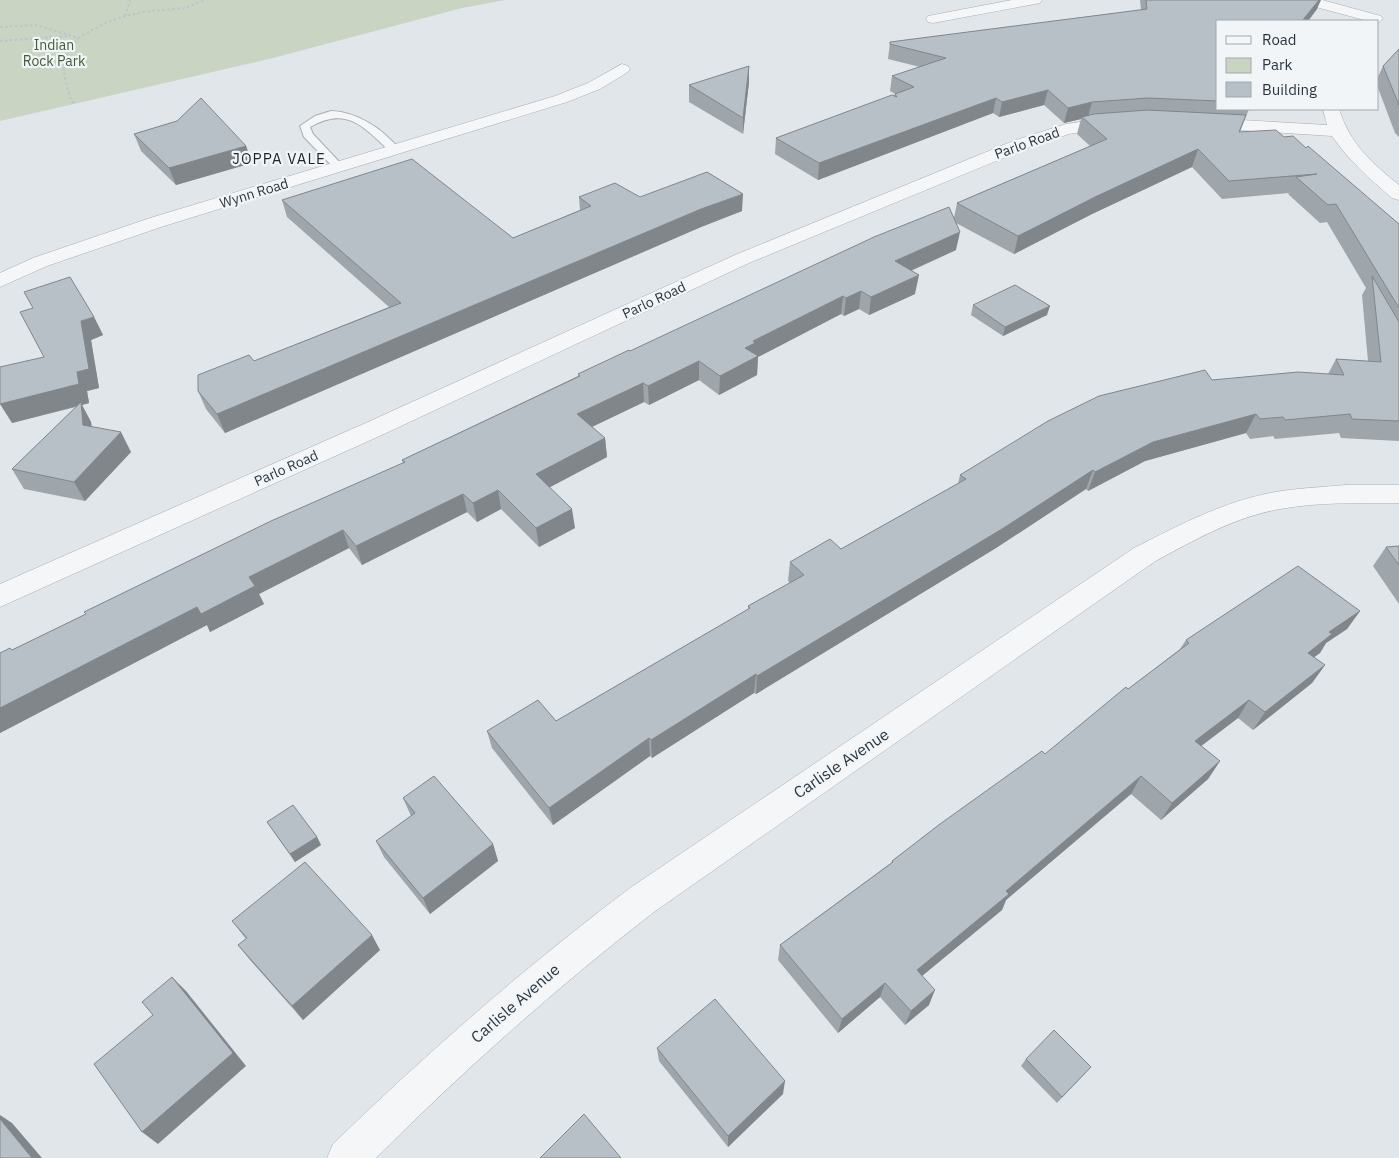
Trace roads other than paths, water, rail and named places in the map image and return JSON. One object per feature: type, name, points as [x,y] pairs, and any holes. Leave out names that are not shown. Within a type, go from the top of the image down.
[{"type":"street","points":[[933,19],[1036,0]]},
{"type":"street","points":[[1306,0],[1379,18]]},
{"type":"street","name":"Wynn Road","points":[[0,281],[40,262],[94,243],[561,99],[594,86],[622,69]]},
{"type":"street","points":[[1331,110],[1337,131],[1354,154],[1374,174],[1399,194]]},
{"type":"street","name":"Parlo Road","points":[[0,596],[367,432],[742,259],[1039,138],[1088,124],[1135,120]]},
{"type":"street","points":[[1190,122],[1337,131]]},
{"type":"street","name":"Carlisle Avenue","points":[[347,1158],[506,1010],[581,946],[658,889],[1144,555],[1195,528],[1233,513],[1280,500],[1346,494],[1399,494]]},
{"type":"lane","points":[[339,167],[308,135],[305,126],[318,117],[344,114],[355,118],[395,150]]},
{"type":"district","name":"JOPPA VALE","points":[[279,159]]},
{"type":"park label","name":"Indian Rock Park","points":[[54,54]]}]
